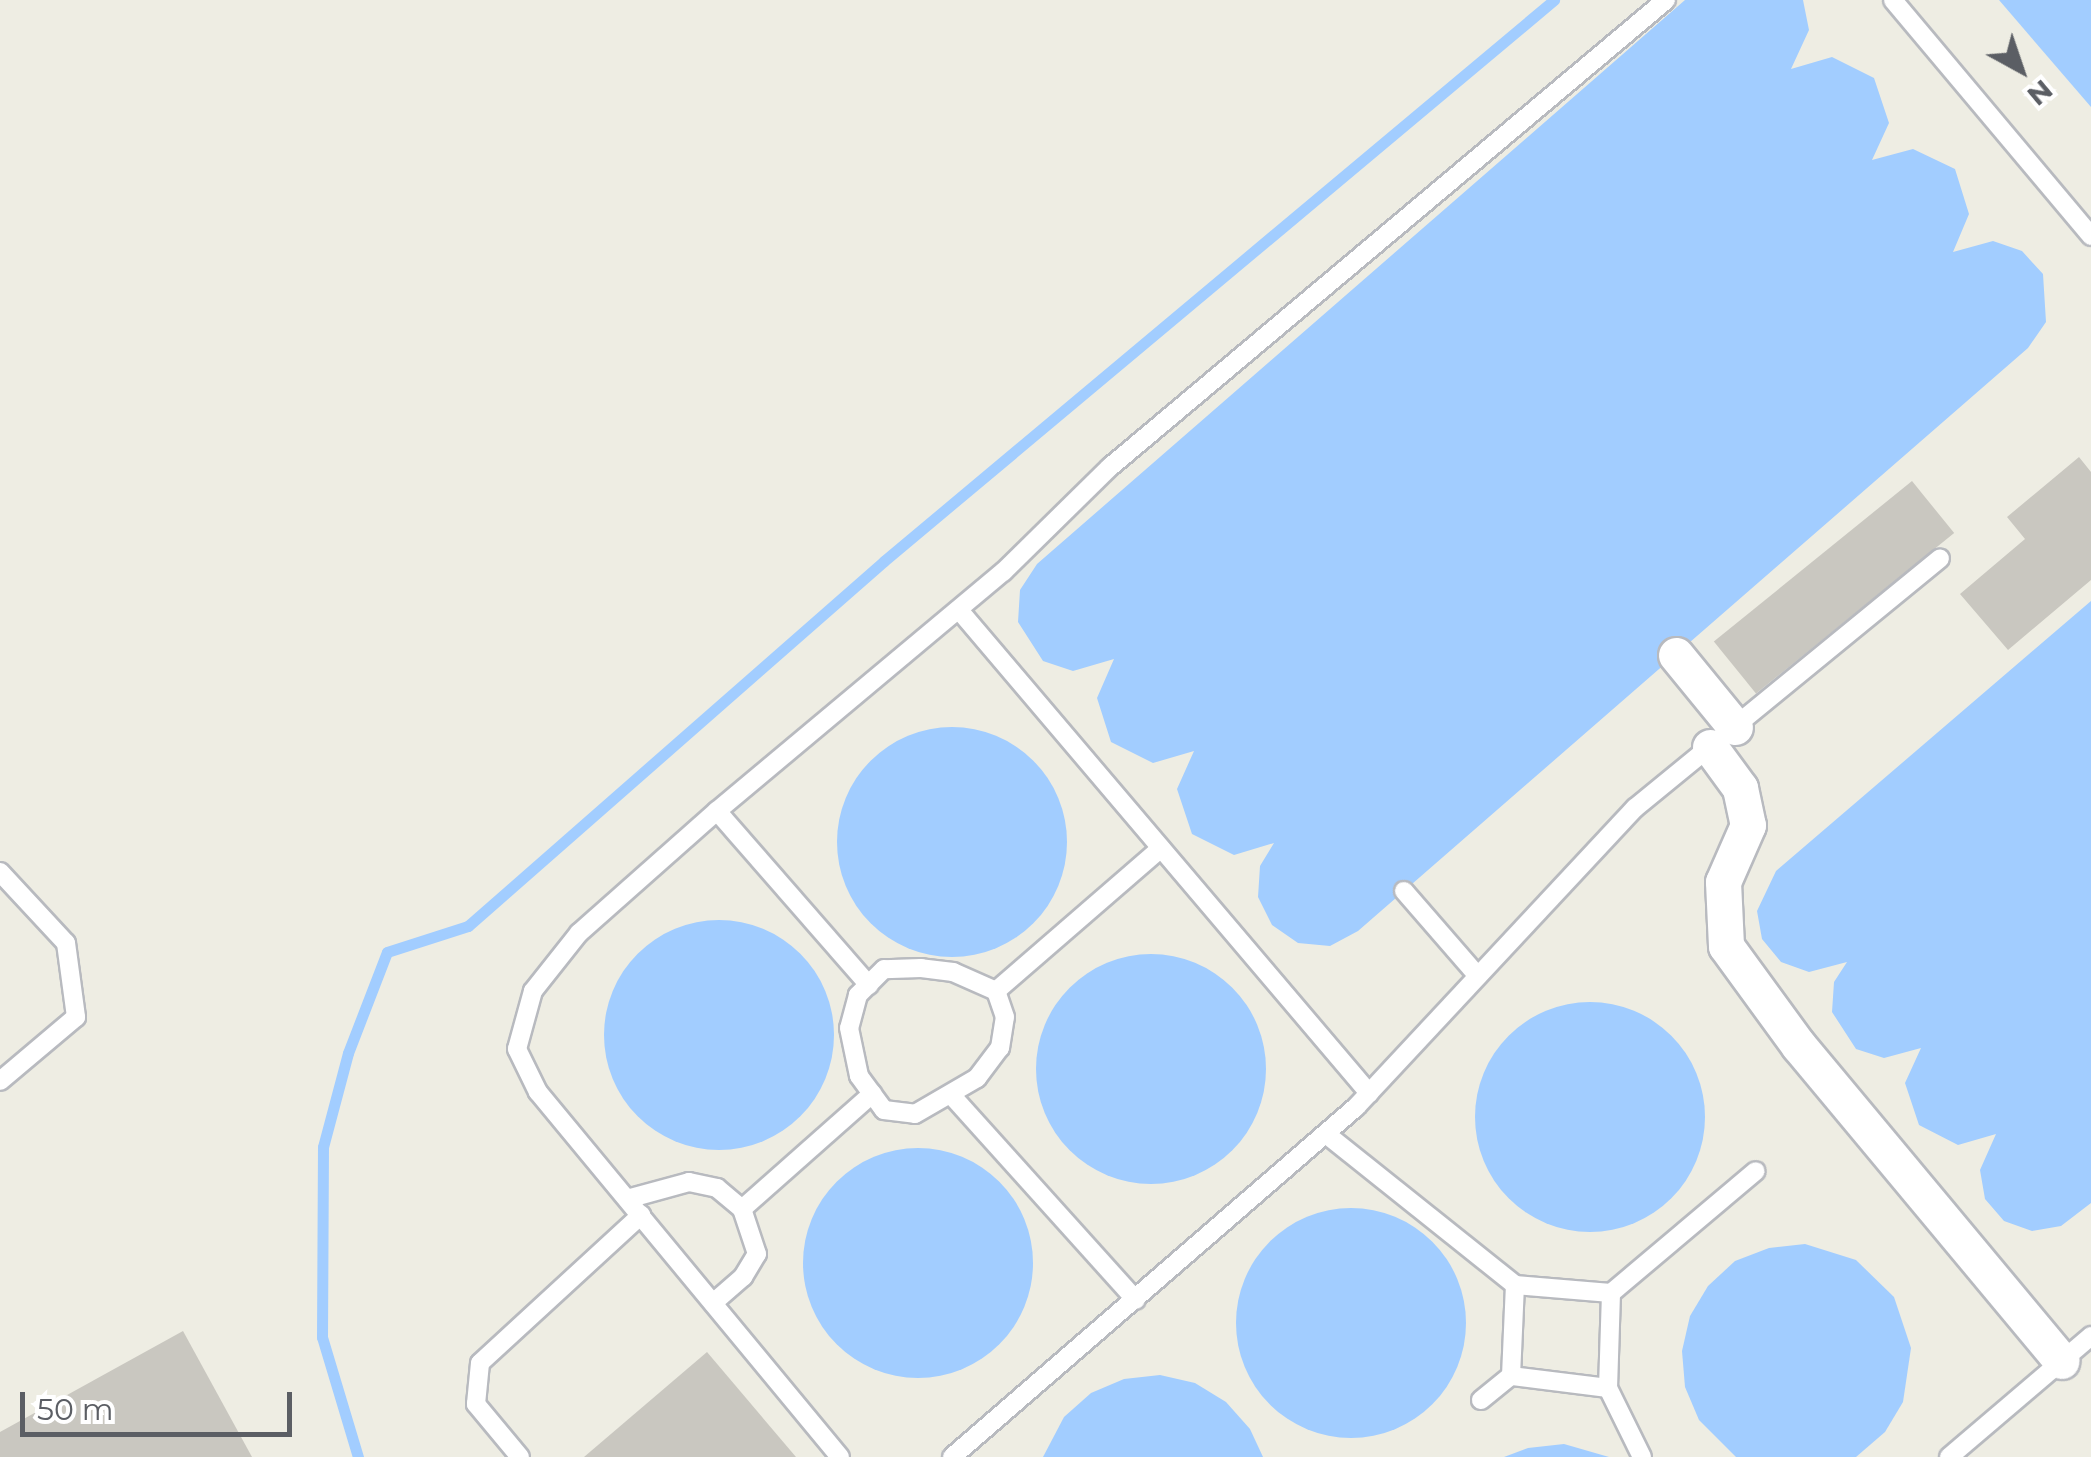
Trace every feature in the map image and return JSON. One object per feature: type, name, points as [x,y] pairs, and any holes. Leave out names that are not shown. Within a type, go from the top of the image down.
[{"type":"street","points":[[1676,655],[1722,737],[1748,824],[1722,882],[1726,946],[1799,1046],[2061,1361]]},
{"type":"lane","points":[[840,1457],[538,1092],[517,1049],[534,991],[579,933],[717,811],[960,610],[1110,467],[1666,0]]},
{"type":"lane","points":[[1893,0],[2091,236]]},
{"type":"lane","points":[[952,1457],[1326,1134],[1635,808],[1940,558]]},
{"type":"lane","points":[[960,610],[1368,1093]]},
{"type":"lane","points":[[717,811],[869,984]]},
{"type":"lane","points":[[996,992],[1161,848]]},
{"type":"lane","points":[[0,872],[66,943],[76,1017],[0,1081]]},
{"type":"lane","points":[[1404,891],[1477,975]]},
{"type":"lane","points":[[921,968],[954,972],[996,992],[1005,1017],[1000,1048],[953,1097],[915,1114],[884,1110],[859,1076],[849,1028],[858,995],[869,984],[884,969],[921,968]]},
{"type":"lane","points":[[742,1208],[872,1094]]},
{"type":"lane","points":[[953,1097],[1136,1300]]},
{"type":"lane","points":[[1326,1134],[1516,1286],[1610,1292],[1756,1170]]},
{"type":"lane","points":[[627,1198],[689,1182],[718,1188],[742,1208],[756,1254],[743,1277],[713,1303]]},
{"type":"lane","points":[[520,1457],[476,1404],[480,1363],[641,1215]]},
{"type":"lane","points":[[1511,1376],[1516,1286]]},
{"type":"lane","points":[[1610,1292],[1608,1388],[1642,1457]]},
{"type":"lane","points":[[1949,1457],[2091,1336]]},
{"type":"lane","points":[[1481,1400],[1511,1376],[1608,1388]]},
{"type":"water","points":[[1685,0],[1803,0],[1809,30],[1791,69],[1832,57],[1874,78],[1889,123],[1872,160],[1913,149],[1955,169],[1969,214],[1953,252],[1993,241],[2022,251],[2043,274],[2046,322],[2028,348],[1358,931],[1330,946],[1298,943],[1272,925],[1258,897],[1260,866],[1274,843],[1234,855],[1192,834],[1177,789],[1194,751],[1153,763],[1111,742],[1097,698],[1114,659],[1073,671],[1043,661],[1018,622],[1020,590],[1037,564]]},
{"type":"water","points":[[1999,0],[2091,0],[2091,107]]},
{"type":"water","points":[[2091,601],[2091,1203],[2061,1226],[2032,1231],[2004,1221],[1985,1199],[1980,1170],[1996,1134],[1958,1145],[1919,1125],[1905,1083],[1921,1048],[1884,1058],[1856,1049],[1832,1012],[1834,982],[1847,962],[1809,972],[1781,962],[1762,939],[1757,911],[1776,871]]},
{"type":"water","points":[[952,727],[996,736],[1033,761],[1058,798],[1067,842],[1058,886],[1033,923],[996,948],[952,957],[908,948],[871,923],[846,886],[837,842],[846,798],[871,761],[908,736]]},
{"type":"water","points":[[719,920],[763,929],[800,954],[825,991],[834,1035],[825,1079],[800,1116],[763,1141],[719,1150],[675,1141],[638,1116],[613,1079],[604,1035],[613,991],[638,954],[675,929]]},
{"type":"water","points":[[1151,954],[1195,963],[1232,988],[1257,1025],[1266,1069],[1257,1113],[1232,1150],[1195,1175],[1151,1184],[1107,1175],[1070,1150],[1045,1113],[1036,1069],[1045,1025],[1070,988],[1107,963]]},
{"type":"water","points":[[1590,1002],[1634,1011],[1671,1036],[1696,1073],[1705,1117],[1696,1161],[1671,1198],[1634,1223],[1590,1232],[1546,1223],[1509,1198],[1484,1161],[1475,1117],[1484,1073],[1509,1036],[1546,1011]]},
{"type":"water","points":[[918,1148],[962,1157],[999,1182],[1024,1219],[1033,1263],[1024,1307],[999,1344],[962,1369],[918,1378],[874,1369],[837,1344],[812,1307],[803,1263],[812,1219],[837,1182],[874,1157]]},
{"type":"water","points":[[1351,1208],[1395,1217],[1432,1242],[1457,1279],[1466,1323],[1457,1367],[1432,1404],[1395,1429],[1351,1438],[1307,1429],[1270,1404],[1245,1367],[1236,1323],[1245,1279],[1270,1242],[1307,1217]]},
{"type":"water","points":[[1805,1244],[1856,1260],[1894,1297],[1911,1348],[1903,1402],[1885,1432],[1856,1457],[1736,1457],[1699,1420],[1685,1387],[1682,1351],[1690,1316],[1708,1286],[1735,1261],[1769,1248]]},
{"type":"water","points":[[1160,1375],[1195,1383],[1226,1402],[1250,1429],[1263,1457],[1043,1457],[1064,1417],[1091,1393],[1124,1379]]},
{"type":"water","points":[[1564,1444],[1609,1457],[1504,1457],[1528,1448]]},
{"type":"building","points":[[2079,457],[2091,472],[2091,580],[2008,650],[1960,594],[2025,539],[2007,517]]},
{"type":"building","points":[[1912,481],[1954,533],[1756,694],[1714,641]]},
{"type":"building","points":[[183,1331],[252,1457],[0,1457],[0,1432]]},
{"type":"building","points":[[707,1352],[796,1457],[584,1457]]},
{"type":"waterway","points":[[358,1457],[322,1337],[323,1147],[348,1053],[387,952],[468,926],[884,561],[1554,0]]}]
